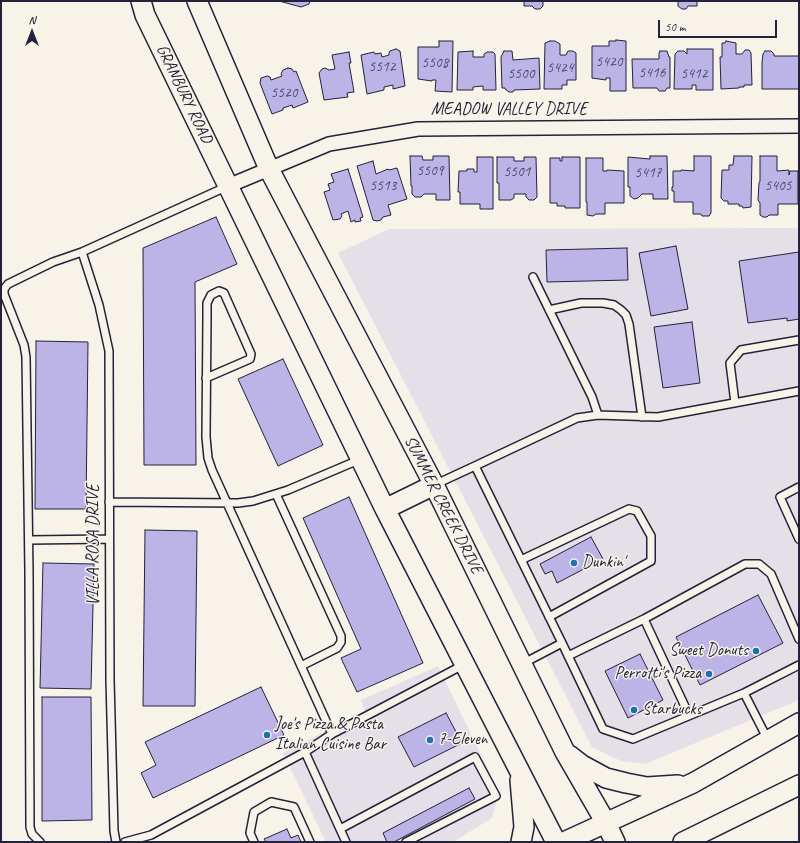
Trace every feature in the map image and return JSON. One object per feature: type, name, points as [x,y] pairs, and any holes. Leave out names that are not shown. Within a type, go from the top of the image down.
[{"type":"main road","name":"GRANBURY ROAD","points":[[141,1],[145,15],[228,186]]},
{"type":"main road","points":[[197,1],[269,169]]},
{"type":"main road","name":"SUMMER CREEK DRIVE","points":[[269,169],[434,486],[565,752],[606,823],[615,842]]},
{"type":"main road","points":[[228,186],[385,509],[556,842]]},
{"type":"main road","points":[[385,509],[434,486]]},
{"type":"main road","points":[[564,842],[693,783],[799,723]]},
{"type":"main road","points":[[565,752],[606,778],[626,784],[647,787],[693,783]]},
{"type":"main road","points":[[520,772],[524,827],[521,842]]},
{"type":"main road","points":[[683,842],[799,785]]},
{"type":"street","name":"MEADOW VALLEY DRIVE","points":[[228,186],[329,144],[418,129],[799,126]]},
{"type":"lane","points":[[40,842],[32,834],[30,827],[26,357],[24,345],[4,294],[4,289],[8,284],[53,262],[82,252],[228,186]]},
{"type":"lane","name":"VILLA ROSA DRIVE","points":[[82,252],[99,305],[109,351],[110,680],[114,831],[116,842]]},
{"type":"lane","points":[[533,277],[592,397],[598,415]]},
{"type":"lane","points":[[206,378],[250,359],[251,354],[224,294],[219,291],[211,295],[207,304],[206,378],[206,437],[208,458],[212,470],[332,734]]},
{"type":"lane","points":[[549,310],[581,304],[603,303],[614,305],[626,315],[629,324],[642,417]]},
{"type":"lane","points":[[735,403],[730,363],[740,350],[799,340]]},
{"type":"lane","points":[[434,486],[577,418],[598,415],[658,417],[799,391]]},
{"type":"lane","points":[[109,502],[228,503],[253,501],[276,494],[361,459]]},
{"type":"lane","points":[[475,466],[603,728],[634,739],[744,693],[799,665]]},
{"type":"lane","points":[[799,487],[780,497],[799,538]]},
{"type":"lane","points":[[276,494],[341,636],[341,642],[337,648],[301,666]]},
{"type":"lane","points":[[521,560],[629,509],[637,511],[648,529],[651,536],[651,562],[549,617]]},
{"type":"lane","points":[[28,540],[109,539]]},
{"type":"lane","points":[[568,656],[644,619],[745,564],[759,564],[770,574],[799,639]]},
{"type":"lane","points":[[644,619],[689,715]]},
{"type":"lane","points":[[522,664],[562,643]]},
{"type":"lane","points":[[124,842],[151,835],[305,752],[332,734],[465,664]]},
{"type":"lane","points":[[744,693],[768,740]]},
{"type":"lane","points":[[305,752],[346,842]]},
{"type":"lane","points":[[340,829],[474,757],[496,796],[406,842]]},
{"type":"lane","points":[[254,842],[250,833],[254,812],[271,802],[294,807],[310,842]]},
{"type":"shaded area","points":[[799,228],[799,700],[645,764],[621,761],[592,747],[338,253],[389,229]]},
{"type":"shaded area","points":[[438,666],[499,792],[492,818],[453,842],[326,842],[283,753],[365,711],[361,700]]},
{"type":"building","points":[[279,1],[310,1],[309,4],[301,7]]},
{"type":"building","points":[[524,1],[543,1],[543,6],[540,9],[535,9],[532,6],[524,6]]},
{"type":"building","points":[[678,1],[697,1],[697,6],[688,6],[686,9],[682,9],[678,6]]},
{"type":"building","points":[[439,41],[453,41],[452,92],[435,91],[436,80],[432,81],[418,79],[418,47],[439,47]]},
{"type":"building","points":[[555,41],[560,44],[560,55],[566,55],[568,51],[573,51],[576,53],[576,80],[567,80],[567,85],[562,85],[562,89],[544,89],[545,43]]},
{"type":"building","points":[[609,41],[626,41],[626,91],[610,91],[610,78],[606,78],[606,80],[592,78],[592,46],[609,46]]},
{"type":"building","points":[[726,41],[736,43],[736,54],[742,54],[745,50],[749,50],[751,53],[752,85],[744,85],[744,87],[739,88],[721,89],[720,57],[722,57],[722,43],[725,43]]},
{"type":"building","points":[[396,49],[400,51],[405,86],[393,89],[393,85],[384,87],[384,90],[367,94],[361,55],[374,52],[375,54],[381,53],[382,57],[389,55],[390,51]]},
{"type":"building","points":[[687,49],[713,49],[713,90],[696,90],[696,85],[692,85],[692,89],[674,89],[675,54],[678,51],[684,51],[687,54]]},
{"type":"building","points":[[473,51],[473,57],[484,57],[484,54],[487,52],[493,52],[495,54],[496,90],[483,90],[483,86],[473,87],[473,90],[457,90],[458,52]]},
{"type":"building","points":[[504,51],[512,51],[513,60],[539,58],[540,89],[514,90],[513,92],[509,92],[505,88],[502,88],[501,57]]},
{"type":"building","points":[[660,51],[667,51],[670,57],[670,88],[667,88],[665,91],[659,91],[657,88],[633,88],[632,59],[659,59]]},
{"type":"building","points":[[765,51],[771,51],[774,56],[799,56],[799,89],[762,89],[762,63],[763,54]]},
{"type":"building","points":[[349,52],[351,63],[349,63],[354,92],[347,93],[348,97],[324,100],[319,73],[325,68],[329,70],[335,69],[332,55]]},
{"type":"building","points":[[288,68],[292,69],[294,72],[296,71],[308,102],[293,108],[292,105],[283,108],[283,110],[272,114],[260,83],[261,78],[267,76],[270,77],[271,80],[282,76],[281,74],[283,70]]},
{"type":"building","points":[[410,156],[422,156],[423,160],[433,160],[433,156],[449,156],[450,200],[436,200],[436,194],[424,194],[421,197],[415,197],[412,194]]},
{"type":"building","points":[[650,156],[667,156],[668,199],[653,199],[653,194],[642,194],[638,198],[634,199],[630,196],[630,187],[628,187],[628,157],[650,159]]},
{"type":"building","points":[[694,156],[711,156],[711,213],[709,216],[693,214],[693,202],[674,202],[674,191],[672,191],[673,171],[694,171]]},
{"type":"building","points":[[734,156],[752,156],[751,207],[743,208],[742,206],[739,206],[739,204],[728,204],[728,201],[724,201],[721,198],[722,170],[729,170],[729,165],[733,165]]},
{"type":"building","points":[[760,156],[777,156],[777,171],[789,170],[789,175],[790,171],[798,171],[798,204],[778,204],[778,215],[763,217],[760,215],[760,203],[758,200]]},
{"type":"building","points":[[477,157],[493,157],[493,209],[480,209],[480,204],[460,204],[460,192],[458,192],[459,171],[474,169],[474,172],[477,172]]},
{"type":"building","points":[[497,157],[514,157],[514,161],[524,161],[524,157],[536,157],[537,197],[534,200],[529,200],[526,197],[526,194],[514,194],[514,198],[511,200],[499,200],[499,183],[497,183]]},
{"type":"building","points":[[562,157],[580,157],[580,208],[565,208],[565,206],[557,206],[557,203],[550,203],[550,158],[560,158],[560,161],[562,161]]},
{"type":"building","points":[[586,158],[603,158],[603,171],[624,171],[624,203],[605,203],[605,214],[596,214],[593,216],[587,215]]},
{"type":"building","points":[[373,161],[376,174],[388,169],[397,168],[407,199],[388,205],[391,215],[383,217],[381,220],[377,221],[373,220],[357,166]]},
{"type":"building","points":[[348,169],[363,217],[360,218],[361,221],[355,222],[355,220],[351,222],[348,211],[341,214],[342,216],[340,219],[333,220],[324,192],[330,190],[328,184],[334,182],[331,174]]},
{"type":"building","points":[[216,217],[237,264],[195,282],[196,465],[144,465],[143,248]]},
{"type":"building","points":[[676,246],[688,309],[651,316],[639,253]]},
{"type":"building","points":[[627,248],[628,280],[547,282],[546,250]]},
{"type":"building","points":[[799,252],[799,319],[787,321],[787,318],[748,323],[739,261]]},
{"type":"building","points":[[692,322],[700,383],[663,388],[654,327]]},
{"type":"building","points":[[36,341],[88,342],[86,509],[35,509]]},
{"type":"building","points":[[283,359],[323,445],[278,466],[238,379]]},
{"type":"building","points":[[349,497],[423,663],[357,692],[341,658],[361,649],[303,518]]},
{"type":"building","points":[[145,530],[197,531],[195,706],[143,706]]},
{"type":"building","points":[[591,537],[603,559],[557,583],[552,571],[545,574],[540,564]]},
{"type":"building","points":[[43,563],[94,564],[91,689],[40,688]]},
{"type":"building","points":[[758,595],[783,643],[700,685],[676,637]]},
{"type":"building","points":[[640,654],[663,700],[628,718],[605,671]]},
{"type":"building","points":[[261,687],[284,735],[153,798],[141,773],[156,765],[145,742]]},
{"type":"building","points":[[42,697],[91,697],[92,820],[42,821]]},
{"type":"building","name":"7-Eleven","points":[[446,713],[462,743],[414,767],[398,737]]},
{"type":"building","name":"7-Eleven","points":[[469,788],[475,799],[394,842],[387,842],[383,833]]},
{"type":"building","points":[[287,829],[291,838],[298,835],[301,842],[266,842],[264,839]]},
{"type":"place","name":"Dunkin'","points":[[574,563]]},
{"type":"place","name":"Sweet Donuts","points":[[756,651]]},
{"type":"place","name":"Perrotti's Pizza","points":[[709,674]]},
{"type":"place","name":"Starbucks","points":[[634,710]]},
{"type":"place","name":"Joe's Pizza & Pasta Italian Cuisine Bar","points":[[267,735]]},
{"type":"place","name":"7-Eleven","points":[[430,740]]}]
